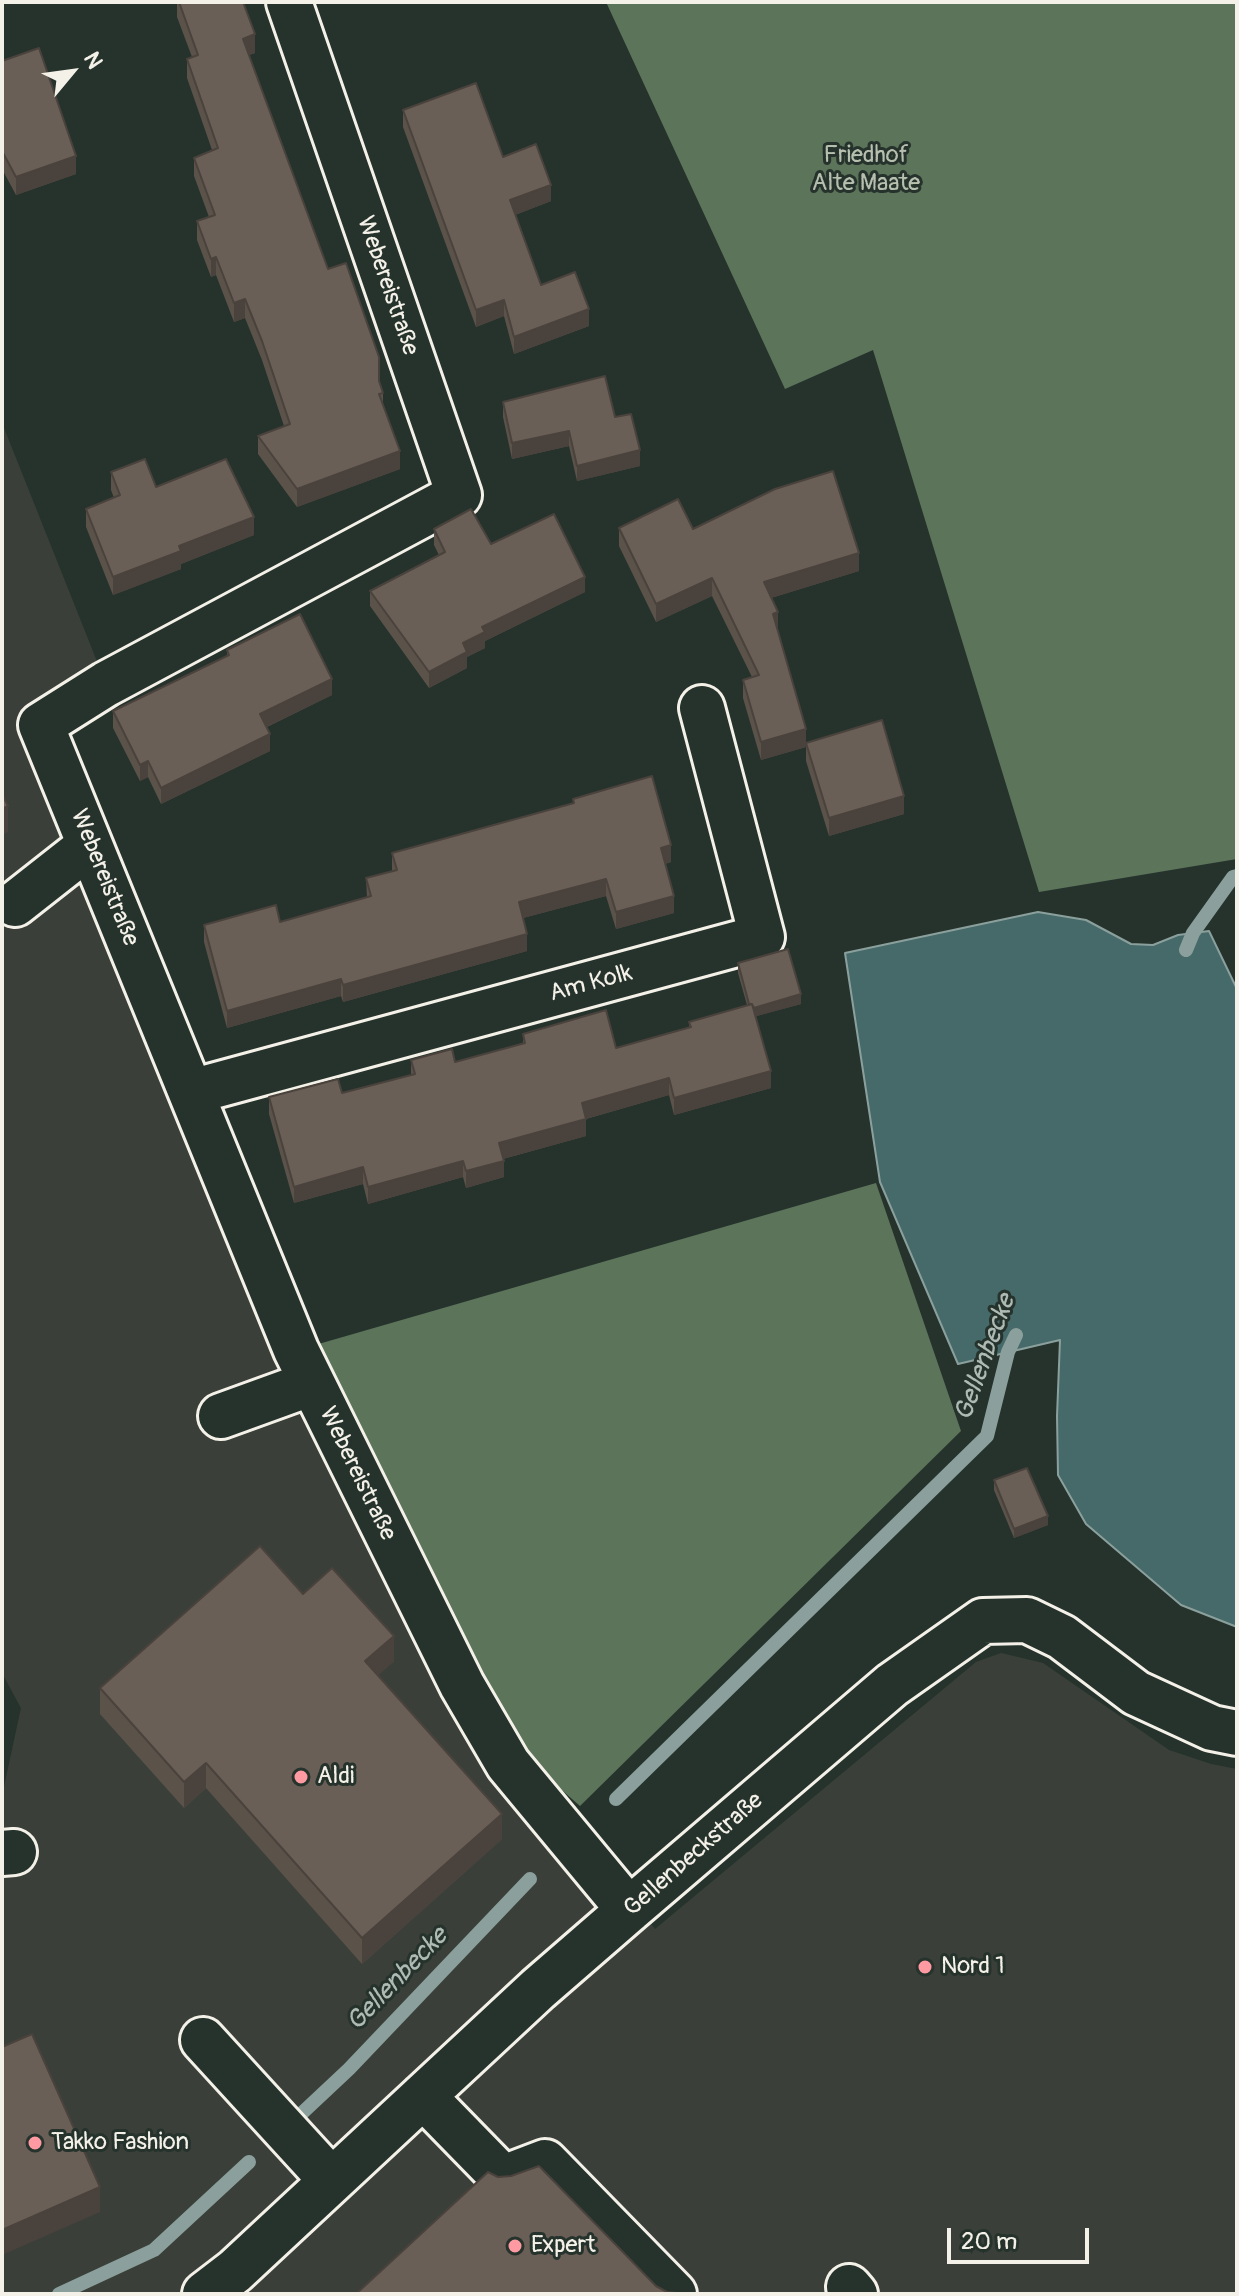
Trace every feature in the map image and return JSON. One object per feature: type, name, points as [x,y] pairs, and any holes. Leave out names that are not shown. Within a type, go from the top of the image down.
[{"type":"street","name":"Webereistraße","points":[[289,2],[459,495],[106,684],[41,725],[312,1383],[462,1685],[508,1764],[629,1910]]},
{"type":"street","name":"Am Kolk","points":[[191,1092],[762,937],[702,708]]},
{"type":"street","points":[[15,904],[90,845]]},
{"type":"street","points":[[221,1416],[312,1383]]},
{"type":"street","name":"Gellenbeckstraße","points":[[205,2294],[235,2271],[538,1989],[629,1910],[892,1685],[983,1621],[1027,1620],[1062,1637],[1136,1693],[1212,1728],[1237,1733]]},
{"type":"street","points":[[203,2040],[331,2180]]},
{"type":"street","points":[[423,2096],[503,2178],[545,2162],[674,2294]]},
{"type":"shaded area","points":[[2,423],[106,684],[42,725],[462,1685],[655,1929],[976,1662],[1001,1653],[1043,1663],[1169,1750],[1237,1769],[1237,2294],[2,2294],[2,1796],[21,1708],[2,1673]]},
{"type":"green space","name":"Friedhof Alte Maate","points":[[606,2],[1237,2],[1237,859],[1039,892],[873,350],[785,389]]},
{"type":"green space","points":[[876,1183],[961,1431],[580,1806],[507,1742],[315,1345]]},
{"type":"water","points":[[1038,912],[1086,920],[1131,944],[1153,945],[1178,935],[1209,931],[1237,989],[1237,1627],[1181,1605],[1086,1524],[1058,1475],[1060,1340],[958,1364],[880,1182],[845,953]]},
{"type":"building","points":[[179,2],[243,2],[255,34],[243,39],[328,269],[346,263],[379,357],[379,381],[383,393],[379,394],[400,451],[297,489],[258,436],[290,424],[262,341],[245,299],[234,303],[216,257],[211,259],[197,221],[215,215],[194,158],[218,148],[187,59],[198,55]]},
{"type":"building","points":[[39,48],[76,156],[16,177],[2,151],[2,61]]},
{"type":"building","points":[[476,83],[503,157],[536,144],[551,185],[510,200],[541,285],[575,272],[589,309],[514,337],[504,300],[476,310],[403,110]]},
{"type":"building","points":[[605,376],[615,417],[631,414],[640,450],[577,466],[569,431],[512,443],[503,402]]},
{"type":"building","points":[[145,459],[156,487],[226,459],[254,517],[179,546],[181,551],[113,577],[86,509],[120,495],[111,472]]},
{"type":"building","points":[[833,471],[859,553],[764,582],[778,612],[773,614],[806,729],[761,742],[743,680],[759,675],[712,578],[656,604],[619,528],[678,499],[693,529],[775,489]]},
{"type":"building","points":[[471,509],[491,544],[554,514],[585,577],[482,627],[485,632],[463,643],[467,652],[429,672],[370,591],[445,552],[434,529]]},
{"type":"building","points":[[300,614],[332,679],[260,714],[270,734],[161,788],[148,761],[140,765],[113,711],[229,655],[227,650]]},
{"type":"building","points":[[882,720],[904,796],[829,818],[806,743]]},
{"type":"building","points":[[652,776],[671,845],[661,848],[674,896],[616,912],[606,879],[519,902],[527,934],[343,985],[341,979],[227,1011],[204,925],[276,905],[280,922],[371,896],[366,878],[397,870],[392,853],[574,803],[573,799]]},
{"type":"building","points":[[2,794],[8,806],[2,809]]},
{"type":"building","points":[[788,949],[801,994],[754,1008],[749,1004],[738,963]]},
{"type":"building","points":[[752,1004],[771,1071],[674,1098],[669,1078],[582,1103],[586,1119],[499,1143],[504,1161],[466,1171],[463,1161],[368,1187],[363,1167],[294,1187],[269,1097],[338,1079],[342,1093],[415,1074],[411,1060],[452,1049],[455,1062],[525,1043],[523,1034],[606,1010],[616,1048],[691,1027],[689,1022]]},
{"type":"building","points":[[1027,1468],[1048,1516],[1014,1529],[994,1480]]},
{"type":"building","name":"Aldi","points":[[260,1546],[303,1594],[332,1568],[394,1636],[365,1661],[502,1814],[362,1938],[206,1763],[184,1782],[100,1688]]},
{"type":"building","name":"Takko Fashion","points":[[32,2034],[100,2187],[2,2230],[2,2047]]},
{"type":"building","name":"Expert","points":[[539,2166],[656,2286],[677,2294],[356,2294],[488,2172],[498,2177],[511,2176]]},
{"type":"waterway","name":"Gellenbecke","points":[[1186,950],[1193,933],[1233,877],[1237,876]]},
{"type":"waterway","name":"Gellenbecke","points":[[616,1799],[987,1436],[1008,1352],[1016,1335]]},
{"type":"waterway","name":"Gellenbecke","points":[[301,2114],[349,2069],[530,1879]]},
{"type":"waterway","name":"Gellenbecke","points":[[59,2294],[154,2250],[249,2162]]},
{"type":"place","name":"Aldi","points":[[301,1777]]},
{"type":"place","name":"Nord 1","points":[[925,1967]]},
{"type":"place","name":"Takko Fashion","points":[[35,2143]]},
{"type":"place","name":"Expert","points":[[515,2246]]}]
